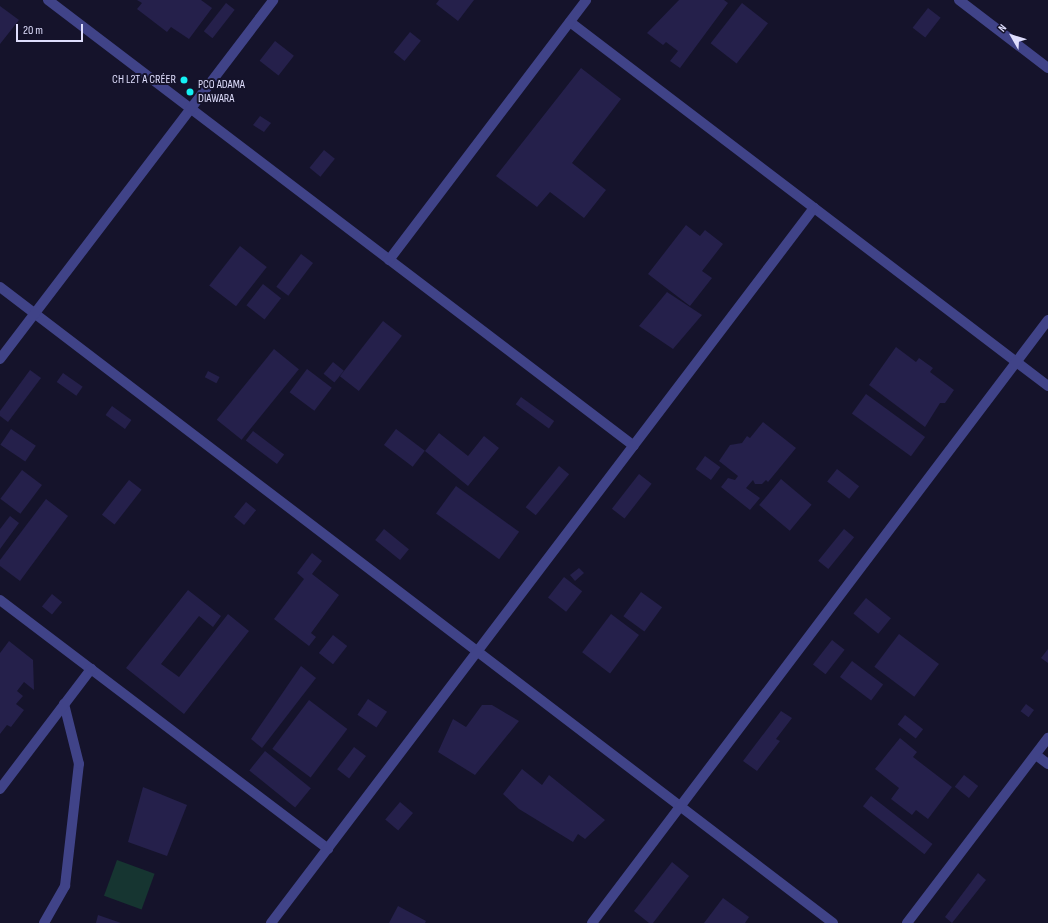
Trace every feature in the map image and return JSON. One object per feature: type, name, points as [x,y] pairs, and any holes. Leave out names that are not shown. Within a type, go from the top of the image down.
[{"type":"street","points":[[48,0],[634,446]]},
{"type":"street","points":[[0,360],[273,0]]},
{"type":"street","points":[[389,260],[586,0]]},
{"type":"street","points":[[959,0],[1048,68]]},
{"type":"street","points":[[570,22],[1048,386]]},
{"type":"street","points":[[271,923],[814,208]]},
{"type":"street","points":[[0,287],[34,315],[833,923]]},
{"type":"street","points":[[592,923],[1048,320]]},
{"type":"street","points":[[0,600],[328,849]]},
{"type":"street","points":[[0,788],[91,669]]},
{"type":"street","points":[[44,923],[65,886],[79,764],[64,704]]},
{"type":"street","points":[[907,923],[1048,738]]},
{"type":"street","points":[[1036,755],[1048,764]]},
{"type":"green space","points":[[117,860],[155,874],[142,909],[104,896]]},
{"type":"building","points":[[137,0],[201,0],[212,8],[189,39],[171,27],[167,32],[137,9],[142,3]]},
{"type":"building","points":[[439,0],[474,0],[458,21],[436,4]]},
{"type":"building","points":[[679,0],[724,0],[728,3],[680,68],[670,61],[678,51],[666,42],[663,45],[647,33]]},
{"type":"building","points":[[226,3],[235,10],[213,38],[204,31]]},
{"type":"building","points":[[742,3],[768,23],[737,64],[711,43]]},
{"type":"building","points":[[0,6],[19,20],[0,44]]},
{"type":"building","points":[[928,8],[941,18],[925,38],[913,28]]},
{"type":"building","points":[[410,32],[421,41],[405,61],[394,52]]},
{"type":"building","points":[[275,41],[294,56],[279,75],[260,61]]},
{"type":"building","points":[[581,68],[621,99],[572,163],[606,190],[584,218],[550,192],[537,207],[496,176]]},
{"type":"building","points":[[260,116],[271,123],[264,132],[253,125]]},
{"type":"building","points":[[324,150],[335,159],[320,177],[310,168]]},
{"type":"building","points":[[686,225],[700,236],[705,230],[723,244],[702,271],[712,278],[690,306],[648,274]]},
{"type":"building","points":[[240,246],[267,267],[236,306],[209,285]]},
{"type":"building","points":[[301,254],[313,263],[288,296],[276,287]]},
{"type":"building","points":[[263,284],[281,298],[265,319],[246,305]]},
{"type":"building","points":[[667,292],[702,315],[673,349],[639,326]]},
{"type":"building","points":[[383,321],[402,336],[359,391],[340,376]]},
{"type":"building","points":[[896,347],[916,362],[919,358],[933,368],[930,372],[954,390],[945,403],[940,403],[925,427],[869,385]]},
{"type":"building","points":[[274,349],[299,369],[242,440],[217,420]]},
{"type":"building","points":[[333,362],[344,371],[334,382],[324,374]]},
{"type":"building","points":[[307,369],[332,388],[314,411],[290,392]]},
{"type":"building","points":[[30,370],[41,378],[8,422],[0,416],[0,411]]},
{"type":"building","points":[[208,371],[220,377],[216,383],[205,377]]},
{"type":"building","points":[[63,373],[83,387],[76,396],[57,382]]},
{"type":"building","points":[[866,394],[925,437],[911,456],[852,413]]},
{"type":"building","points":[[521,397],[554,421],[549,428],[516,404]]},
{"type":"building","points":[[112,406],[131,420],[125,429],[106,415]]},
{"type":"building","points":[[763,422],[796,448],[768,482],[766,480],[762,484],[755,484],[753,480],[746,488],[760,498],[750,510],[721,487],[728,478],[735,480],[738,476],[719,461],[730,445],[742,443],[747,436],[750,438]]},
{"type":"building","points":[[11,429],[36,446],[25,462],[0,445]]},
{"type":"building","points":[[396,429],[425,451],[413,467],[384,445]]},
{"type":"building","points":[[253,431],[284,454],[277,464],[246,441]]},
{"type":"building","points":[[439,433],[468,456],[484,436],[499,448],[468,486],[425,451]]},
{"type":"building","points":[[705,456],[720,467],[711,480],[696,469]]},
{"type":"building","points":[[559,466],[569,474],[536,515],[526,507]]},
{"type":"building","points":[[837,469],[859,486],[849,499],[827,482]]},
{"type":"building","points":[[22,470],[42,485],[20,514],[0,499]]},
{"type":"building","points":[[639,474],[652,484],[625,519],[612,509]]},
{"type":"building","points":[[781,479],[812,505],[790,531],[759,505]]},
{"type":"building","points":[[129,480],[142,490],[115,525],[102,515]]},
{"type":"building","points":[[456,486],[519,532],[499,559],[436,514]]},
{"type":"building","points":[[46,499],[68,516],[20,581],[0,566],[0,560]]},
{"type":"building","points":[[246,502],[256,510],[244,525],[234,517]]},
{"type":"building","points":[[10,516],[19,523],[0,549],[0,529]]},
{"type":"building","points":[[384,529],[409,549],[400,560],[375,540]]},
{"type":"building","points":[[844,529],[854,537],[828,569],[818,561]]},
{"type":"building","points":[[312,553],[322,561],[312,574],[339,595],[311,633],[316,637],[309,646],[274,619],[304,579],[297,573]]},
{"type":"building","points":[[579,568],[584,573],[575,581],[570,575]]},
{"type":"building","points":[[564,577],[582,591],[566,612],[548,597]]},
{"type":"building","points":[[188,590],[221,616],[213,627],[199,616],[161,664],[179,677],[228,614],[249,631],[184,714],[126,668]]},
{"type":"building","points":[[641,592],[662,607],[644,632],[623,616]]},
{"type":"building","points":[[52,594],[62,602],[52,615],[42,606]]},
{"type":"building","points":[[866,598],[891,618],[878,634],[853,614]]},
{"type":"building","points":[[611,614],[639,635],[610,673],[582,652]]},
{"type":"building","points":[[899,634],[939,664],[914,697],[874,667]]},
{"type":"building","points":[[333,635],[347,646],[333,664],[319,653]]},
{"type":"building","points":[[832,640],[845,650],[826,674],[813,664]]},
{"type":"building","points":[[9,641],[33,660],[34,690],[24,682],[17,691],[23,696],[16,704],[24,710],[11,727],[7,725],[0,734],[0,653]]},
{"type":"building","points":[[1048,649],[1048,663],[1041,658]]},
{"type":"building","points":[[852,661],[883,684],[871,700],[840,677]]},
{"type":"building","points":[[301,666],[316,678],[262,748],[251,739]]},
{"type":"building","points":[[368,699],[387,712],[376,728],[357,715]]},
{"type":"building","points":[[309,700],[347,729],[311,778],[272,749]]},
{"type":"building","points":[[1026,704],[1034,710],[1029,717],[1021,711]]},
{"type":"building","points":[[482,705],[492,705],[519,721],[475,775],[438,752],[453,719],[466,727]]},
{"type":"building","points":[[781,711],[792,718],[776,739],[780,741],[757,771],[743,761]]},
{"type":"building","points":[[905,715],[923,729],[916,739],[898,724]]},
{"type":"building","points":[[900,738],[917,752],[913,757],[952,787],[928,819],[916,810],[912,815],[891,799],[899,788],[875,769]]},
{"type":"building","points":[[354,747],[366,756],[349,778],[337,769]]},
{"type":"building","points":[[265,751],[311,788],[295,808],[249,770]]},
{"type":"building","points":[[522,769],[542,785],[549,775],[605,820],[585,839],[578,834],[573,842],[519,809],[503,794]]},
{"type":"building","points":[[964,775],[978,786],[969,798],[955,787]]},
{"type":"building","points":[[143,787],[187,805],[167,856],[128,842]]},
{"type":"building","points":[[871,796],[932,844],[924,854],[863,806]]},
{"type":"building","points":[[400,802],[413,813],[398,831],[385,820]]},
{"type":"building","points":[[672,862],[689,876],[653,923],[649,923],[634,911]]},
{"type":"building","points":[[978,873],[986,880],[952,923],[945,917]]},
{"type":"building","points":[[723,898],[749,917],[745,923],[704,923]]},
{"type":"building","points":[[398,906],[426,921],[425,923],[389,923]]},
{"type":"building","points":[[98,915],[121,923],[96,923]]},
{"type":"place","name":"CH L2T A CRÉER","points":[[184,80]]},
{"type":"place","name":"PCO ADAMA DIAWARA","points":[[190,92]]}]
